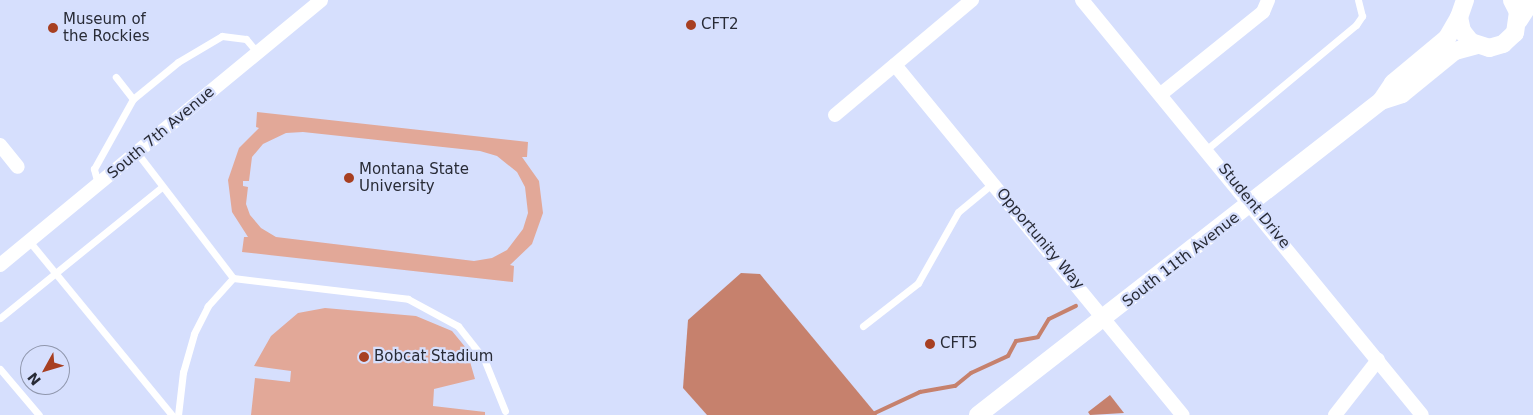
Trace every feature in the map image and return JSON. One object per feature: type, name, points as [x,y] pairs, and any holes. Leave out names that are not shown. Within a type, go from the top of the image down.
[{"type":"street","name":"South 7th Avenue","points":[[0,265],[98,184],[138,154],[321,0]]},
{"type":"street","points":[[835,115],[972,0]]},
{"type":"street","name":"Student Drive","points":[[1082,0],[1252,204],[1422,415]]},
{"type":"street","points":[[1161,94],[1263,12],[1268,0]]},
{"type":"street","points":[[1512,0],[1518,20]]},
{"type":"street","points":[[1518,20],[1532,0]]},
{"type":"street","points":[[1460,7],[1462,31],[1477,45]]},
{"type":"street","name":"South 11th Avenue","points":[[978,415],[1105,319],[1381,101],[1393,83],[1447,38],[1460,7]]},
{"type":"street","name":"South 11th Avenue","points":[[1381,101],[1402,94],[1455,51],[1477,45],[1489,48],[1503,44],[1514,33],[1518,20]]},
{"type":"street","name":"Opportunity Way","points":[[895,65],[1183,415]]},
{"type":"street","points":[[0,145],[18,167]]},
{"type":"street","points":[[1335,415],[1378,360]]},
{"type":"lane","points":[[1206,149],[1356,25],[1362,16],[1358,0]]},
{"type":"lane","points":[[98,184],[94,169],[133,99],[178,62],[222,36],[246,39],[257,52]]},
{"type":"lane","points":[[116,77],[133,99]]},
{"type":"lane","points":[[138,154],[233,278],[408,300],[458,326],[484,359],[505,412]]},
{"type":"lane","points":[[863,326],[918,283],[958,212],[993,184]]},
{"type":"lane","points":[[0,318],[162,187]]},
{"type":"lane","points":[[30,241],[172,415]]},
{"type":"lane","points":[[178,415],[183,372],[194,334],[208,306],[233,278]]},
{"type":"lane","points":[[0,369],[38,415]]},
{"type":"shaded area","points":[[257,112],[528,142],[527,157],[522,157],[539,181],[543,213],[532,244],[510,265],[514,266],[513,282],[242,252],[244,237],[248,237],[232,212],[228,180],[239,148],[259,128],[256,127]],"holes":[[[303,132],[480,151],[497,156],[517,172],[525,187],[528,213],[523,229],[507,250],[492,258],[474,261],[276,237],[261,228],[250,215],[246,204],[248,187],[243,186],[243,181],[249,181],[252,157],[263,144],[286,133]]]},
{"type":"shaded area","points":[[741,273],[760,274],[877,415],[707,415],[683,388],[688,320]]},
{"type":"shaded area","name":"Bobcat Stadium","points":[[325,308],[416,316],[452,331],[466,348],[475,379],[434,389],[433,406],[485,412],[485,415],[251,415],[255,378],[290,382],[291,371],[254,366],[271,336],[298,313]]},
{"type":"shaded area","points":[[1110,395],[1124,413],[1090,415],[1088,412]]},
{"type":"waterway","points":[[875,413],[920,392],[955,386],[971,373],[1008,356],[1016,341],[1038,337],[1049,319],[1076,306]]},
{"type":"place","name":"CFT2","points":[[691,25]]},
{"type":"place","name":"Museum of the Rockies","points":[[53,28]]},
{"type":"place","name":"Montana State University","points":[[349,178]]},
{"type":"place","name":"CFT5","points":[[930,344]]},
{"type":"place","name":"Bobcat Stadium","points":[[364,357]]}]
